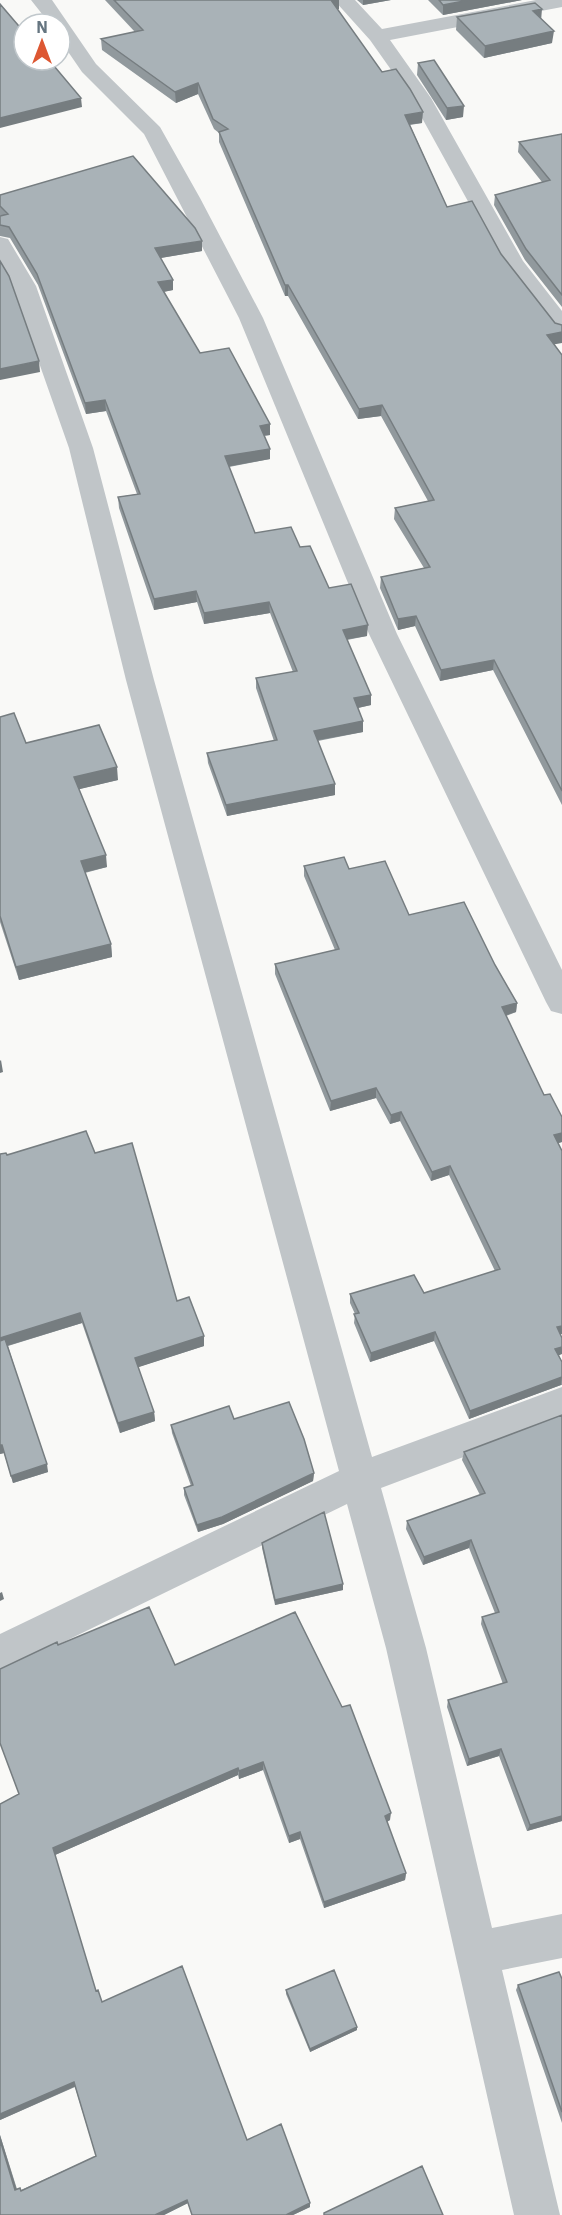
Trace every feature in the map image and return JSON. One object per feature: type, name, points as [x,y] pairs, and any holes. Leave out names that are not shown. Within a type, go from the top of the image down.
[{"type":"street","points":[[41,0],[51,11],[89,68],[153,131],[189,198],[251,318],[383,634],[552,957],[562,1002]]},
{"type":"street","points":[[344,0],[377,36],[421,98],[513,263],[562,327]]},
{"type":"street","points":[[377,36],[562,1]]},
{"type":"street","points":[[0,244],[24,286],[81,448],[140,680],[406,1648],[537,2215]]},
{"type":"street","points":[[0,1654],[360,1479],[562,1403]]},
{"type":"street","points":[[478,1953],[562,1936]]},
{"type":"building","points":[[114,0],[331,0],[382,72],[396,69],[423,112],[405,115],[447,207],[472,201],[501,254],[555,323],[562,325],[562,332],[547,335],[562,355],[562,791],[494,660],[441,670],[416,616],[398,619],[381,577],[430,567],[395,508],[434,500],[382,405],[359,409],[288,285],[285,285],[219,132],[228,129],[213,119],[198,83],[175,92],[101,39],[143,30]]},
{"type":"building","points":[[439,0],[469,0],[443,5]]},
{"type":"building","points":[[535,3],[542,9],[533,11],[554,31],[485,46],[457,17]]},
{"type":"building","points":[[0,4],[12,18],[12,72],[59,72],[81,98],[0,118]]},
{"type":"building","points":[[434,60],[464,106],[447,108],[418,63]]},
{"type":"building","points":[[562,134],[562,295],[526,249],[495,195],[550,180],[519,142]]},
{"type":"building","points":[[133,156],[195,228],[202,241],[155,248],[173,280],[158,282],[200,353],[229,348],[270,424],[260,426],[270,449],[225,456],[255,533],[291,527],[300,547],[310,546],[329,588],[351,584],[368,625],[343,630],[371,695],[354,698],[363,721],[314,731],[335,784],[226,805],[207,753],[277,740],[256,678],[297,671],[269,602],[204,613],[196,591],[154,599],[118,497],[140,494],[105,400],[85,403],[37,274],[9,227],[0,225],[0,216],[8,214],[0,206],[0,195]]},
{"type":"building","points":[[0,261],[9,276],[39,361],[0,369]]},
{"type":"building","points":[[14,713],[26,743],[99,725],[117,767],[74,777],[106,855],[81,861],[111,944],[16,967],[0,916],[0,717]]},
{"type":"building","points":[[344,857],[349,869],[385,861],[409,915],[464,902],[495,965],[517,1003],[502,1007],[544,1095],[550,1094],[562,1117],[562,1133],[554,1135],[562,1151],[562,1326],[557,1327],[562,1338],[562,1347],[555,1349],[562,1362],[562,1377],[470,1411],[435,1332],[371,1353],[354,1314],[359,1313],[350,1294],[414,1275],[424,1293],[500,1269],[450,1166],[432,1172],[401,1112],[391,1115],[376,1088],[331,1101],[275,964],[339,949],[304,866]]},
{"type":"building","points":[[86,1131],[95,1153],[132,1143],[177,1301],[189,1297],[204,1336],[135,1358],[154,1412],[118,1423],[80,1313],[0,1338],[0,1154],[6,1153],[7,1155]]},
{"type":"building","points":[[5,1339],[47,1464],[11,1476],[2,1445],[0,1445],[0,1341]]},
{"type":"building","points":[[289,1402],[304,1439],[314,1473],[222,1517],[197,1525],[184,1488],[193,1485],[171,1425],[229,1406],[234,1419]]},
{"type":"building","points":[[562,1415],[562,1816],[530,1825],[501,1749],[469,1759],[448,1700],[507,1682],[482,1617],[499,1612],[471,1540],[424,1557],[407,1521],[485,1493],[464,1452]]},
{"type":"building","points":[[324,1512],[343,1584],[275,1600],[262,1543]]},
{"type":"building","points":[[149,1607],[175,1665],[295,1612],[342,1707],[350,1705],[391,1813],[385,1816],[406,1873],[324,1902],[300,1832],[289,1836],[263,1762],[239,1771],[238,1768],[53,1848],[96,1991],[98,1990],[102,2002],[182,1966],[247,2140],[281,2124],[310,2203],[286,2215],[192,2215],[187,2200],[155,2215],[0,2215],[0,2140],[15,2190],[20,2188],[21,2191],[96,2156],[74,2082],[0,2114],[0,1804],[19,1794],[0,1743],[0,1669],[57,1642],[58,1645]]},
{"type":"building","points":[[334,1970],[357,2027],[310,2049],[286,1990]]},
{"type":"building","points":[[559,1972],[562,1979],[562,2112],[518,1985]]},
{"type":"building","points":[[422,2166],[443,2215],[324,2215],[324,2213]]}]
